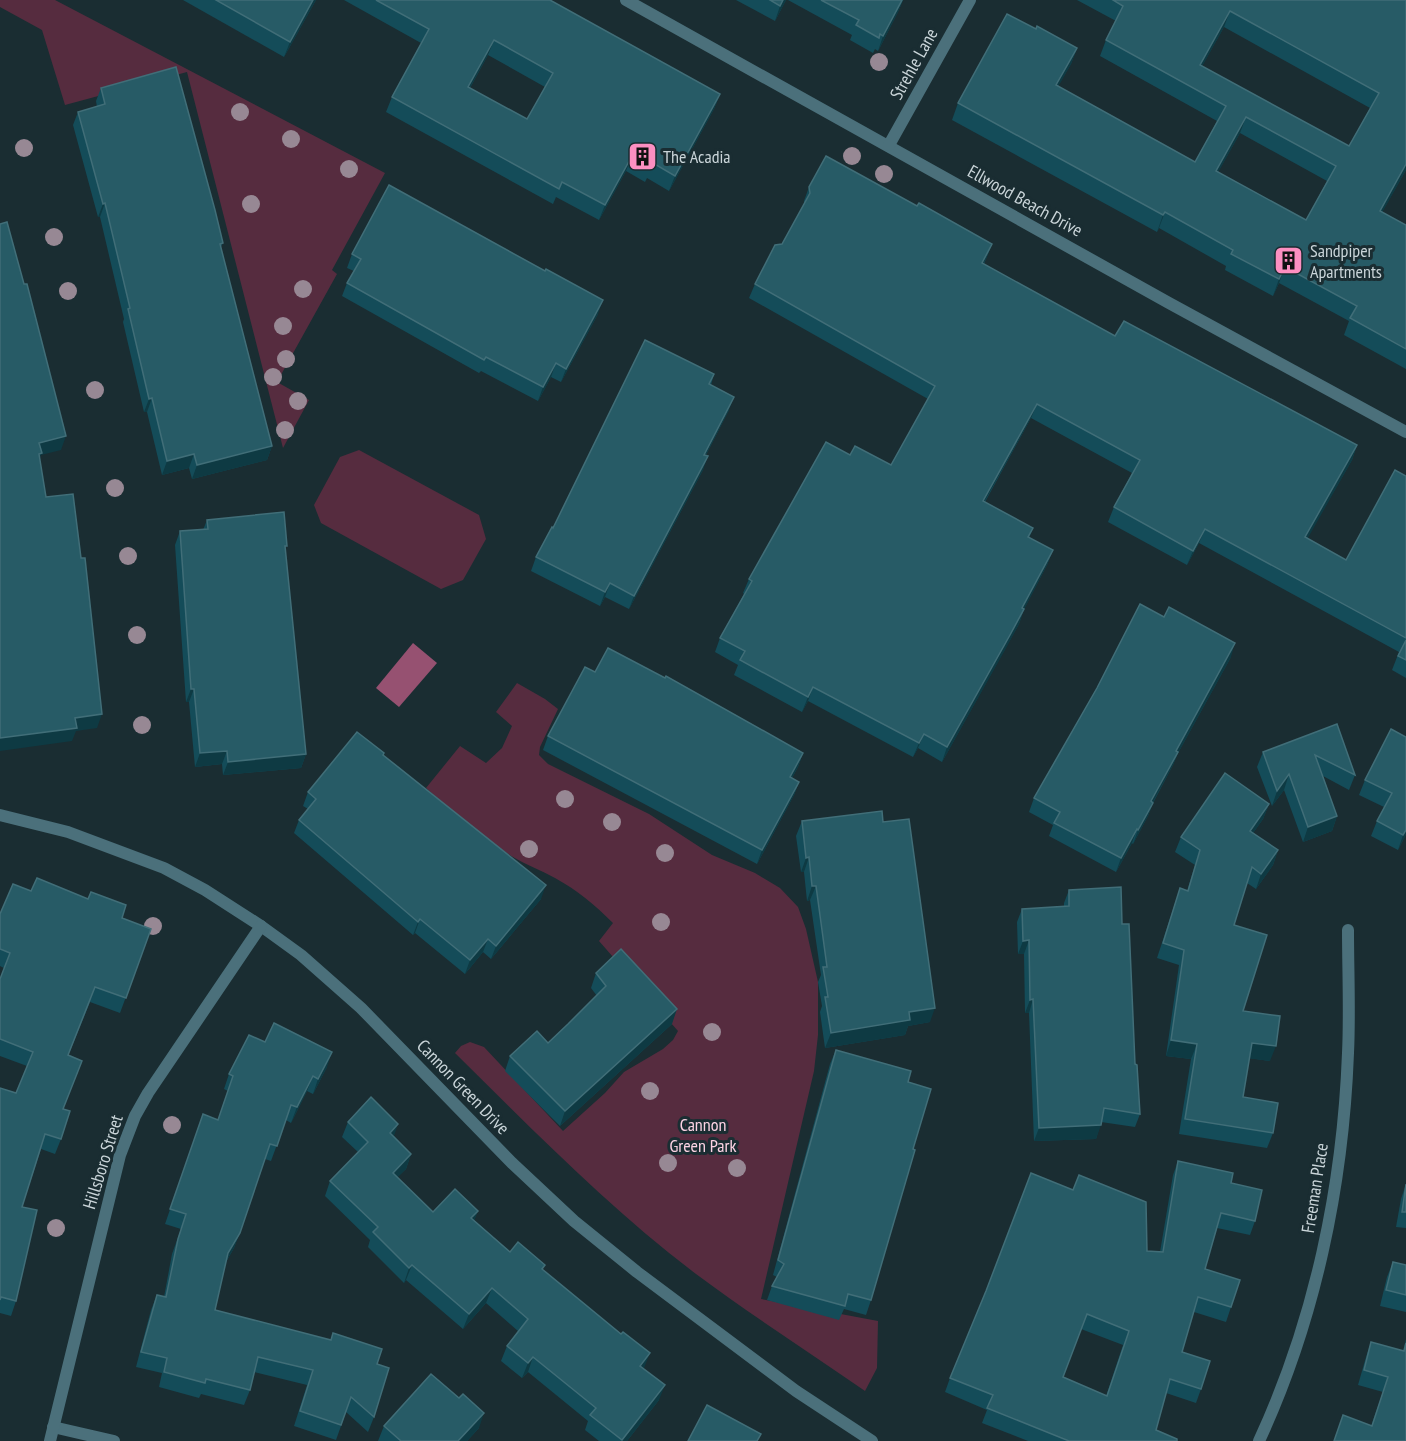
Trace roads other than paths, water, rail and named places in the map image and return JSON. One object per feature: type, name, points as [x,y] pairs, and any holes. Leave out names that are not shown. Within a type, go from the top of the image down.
[{"type":"street","name":"Ellwood Beach Drive","points":[[626,0],[890,145],[1169,303],[1406,432]]},
{"type":"street","name":"Strehle Lane","points":[[890,145],[970,0]]},
{"type":"street","name":"Cannon Green Drive","points":[[0,815],[68,832],[164,868],[205,890],[261,926],[301,955],[361,1008],[512,1162],[574,1221],[637,1272],[858,1438],[872,1441]]},
{"type":"street","name":"Hillsboro Street","points":[[50,1441],[126,1138],[148,1093],[261,926]]},
{"type":"street","name":"Freeman Place","points":[[1259,1441],[1301,1335],[1327,1233],[1335,1189],[1348,1053],[1348,930]]},
{"type":"street","points":[[53,1427],[114,1441]]},
{"type":"place","name":"The Acadia","points":[[642,157]]},
{"type":"place","name":"Sandpiper Apartments","points":[[1289,261]]},
{"type":"park label","name":"Cannon Green Park","points":[[703,1135]]}]
